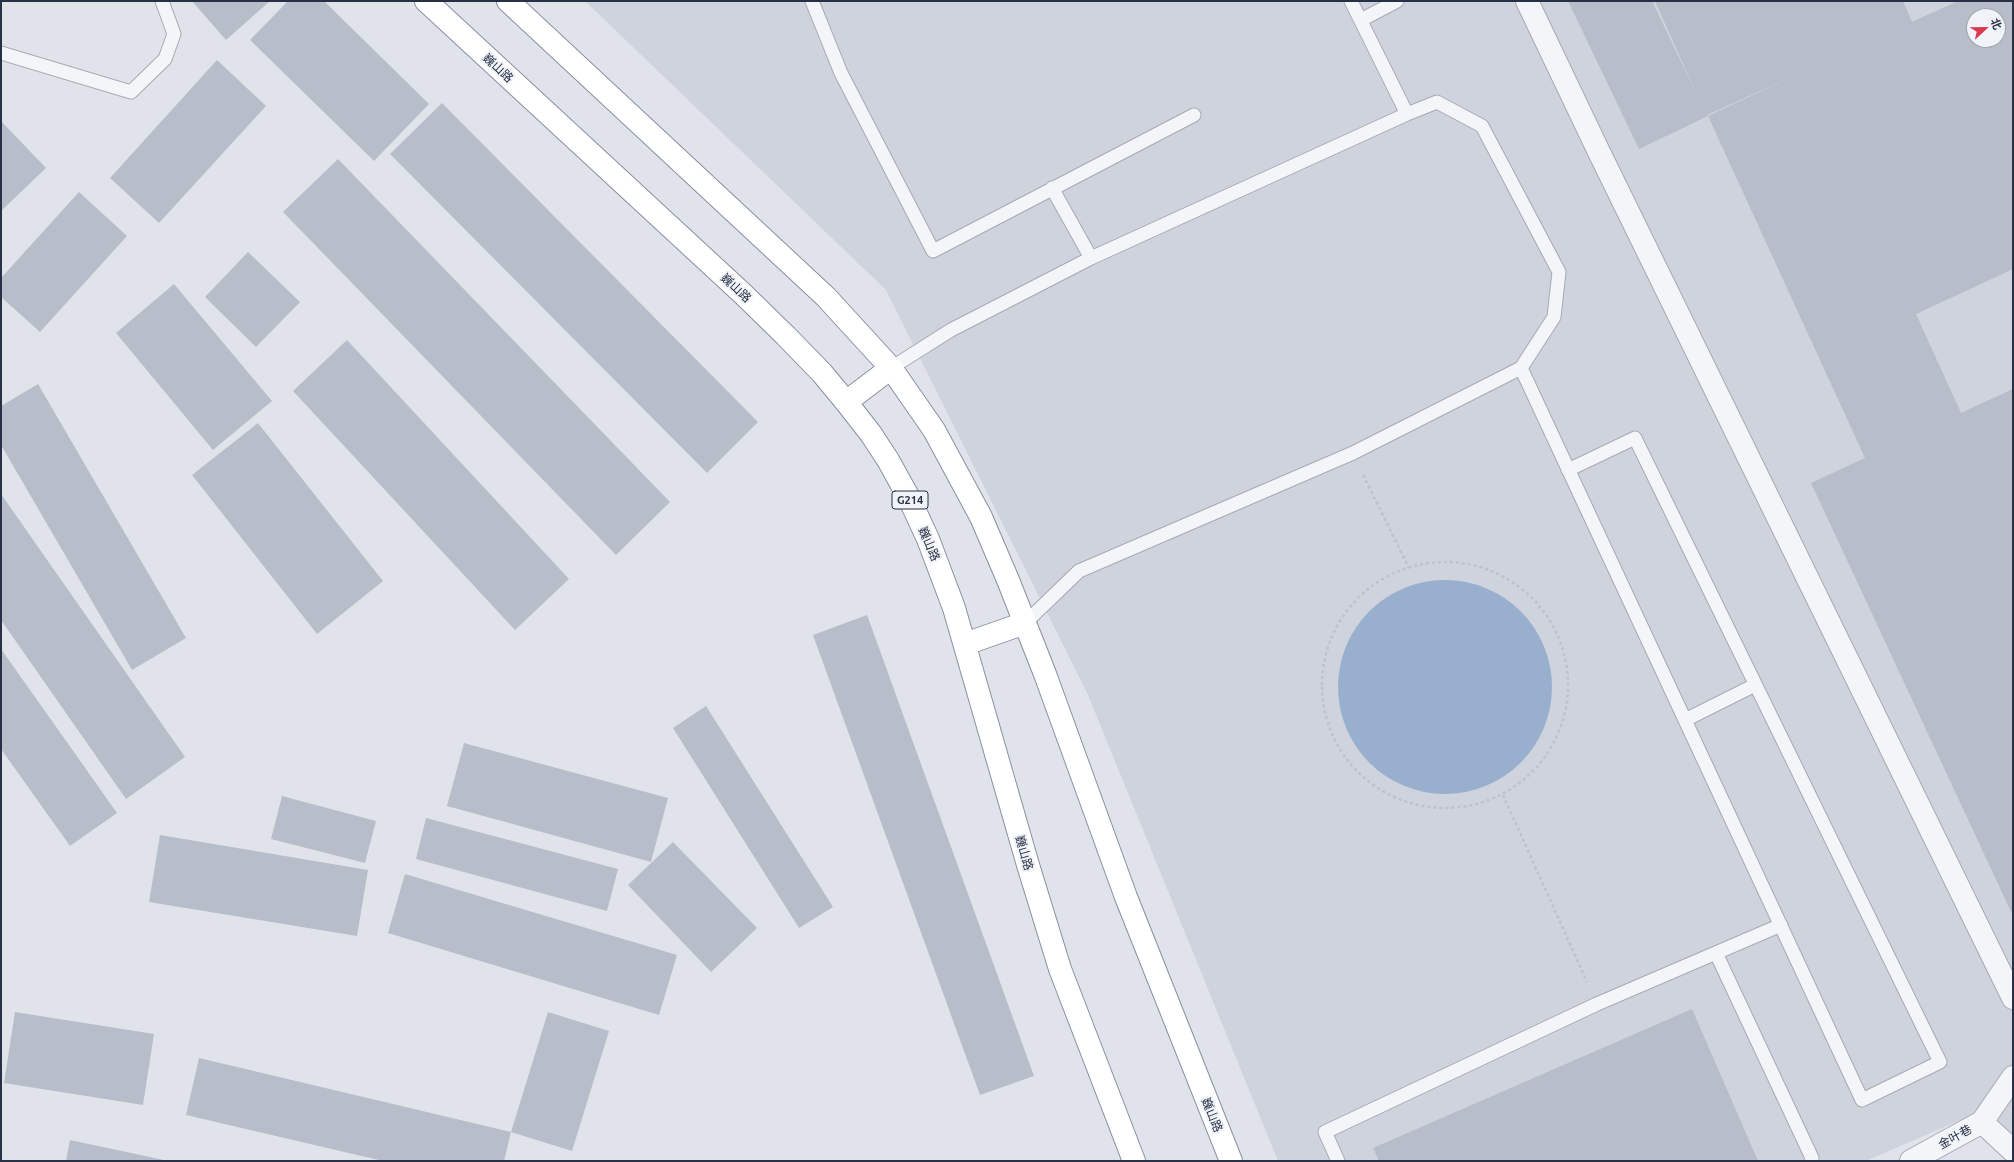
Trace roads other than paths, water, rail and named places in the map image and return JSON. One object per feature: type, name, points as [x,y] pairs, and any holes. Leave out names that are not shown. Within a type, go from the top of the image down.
[{"type":"highway","name":"巍山路","points":[[426,1],[743,294],[822,374],[871,434],[909,498],[942,574],[965,644],[1025,858],[1058,961],[1078,1019],[1134,1161]]},
{"type":"highway","name":"巍山路","points":[[508,1],[793,264],[850,321],[891,368],[934,430],[981,517],[1025,623],[1129,904],[1231,1161]]},
{"type":"highway","points":[[846,402],[891,368]]},
{"type":"highway","points":[[965,644],[1025,623]]},
{"type":"street","points":[[1528,1],[1599,152],[2013,998]]},
{"type":"street","points":[[1982,1122],[2013,1077]]},
{"type":"street","name":"金叶巷","points":[[1911,1161],[1982,1122],[2013,1151]]},
{"type":"lane","points":[[1,53],[131,92],[165,59],[174,34],[162,1]]},
{"type":"lane","points":[[812,1],[841,73],[933,251],[1194,114]]},
{"type":"lane","points":[[1351,1],[1407,114]]},
{"type":"lane","points":[[1361,20],[1397,1]]},
{"type":"lane","points":[[891,368],[951,330],[1091,258],[1407,114],[1437,102],[1482,126],[1559,272],[1554,317],[1520,368],[1353,454],[1079,571],[1025,623]]},
{"type":"lane","points":[[1052,188],[1091,258]]},
{"type":"lane","points":[[1520,368],[1862,1100],[1940,1062],[1634,438],[1568,470]]},
{"type":"lane","points":[[1685,720],[1755,685]]},
{"type":"lane","points":[[1338,1161],[1325,1132],[1598,1004],[1781,925]]},
{"type":"lane","points":[[1716,953],[1812,1158],[1811,1161]]},
{"type":"water","points":[[1434,580],[1456,580],[1476,584],[1496,592],[1521,611],[1540,636],[1548,656],[1552,676],[1552,698],[1548,718],[1540,738],[1521,763],[1496,782],[1476,790],[1456,794],[1434,794],[1414,790],[1394,782],[1377,770],[1362,755],[1350,738],[1342,718],[1338,698],[1338,676],[1342,656],[1350,636],[1362,619],[1377,604],[1394,592],[1414,584]]}]
